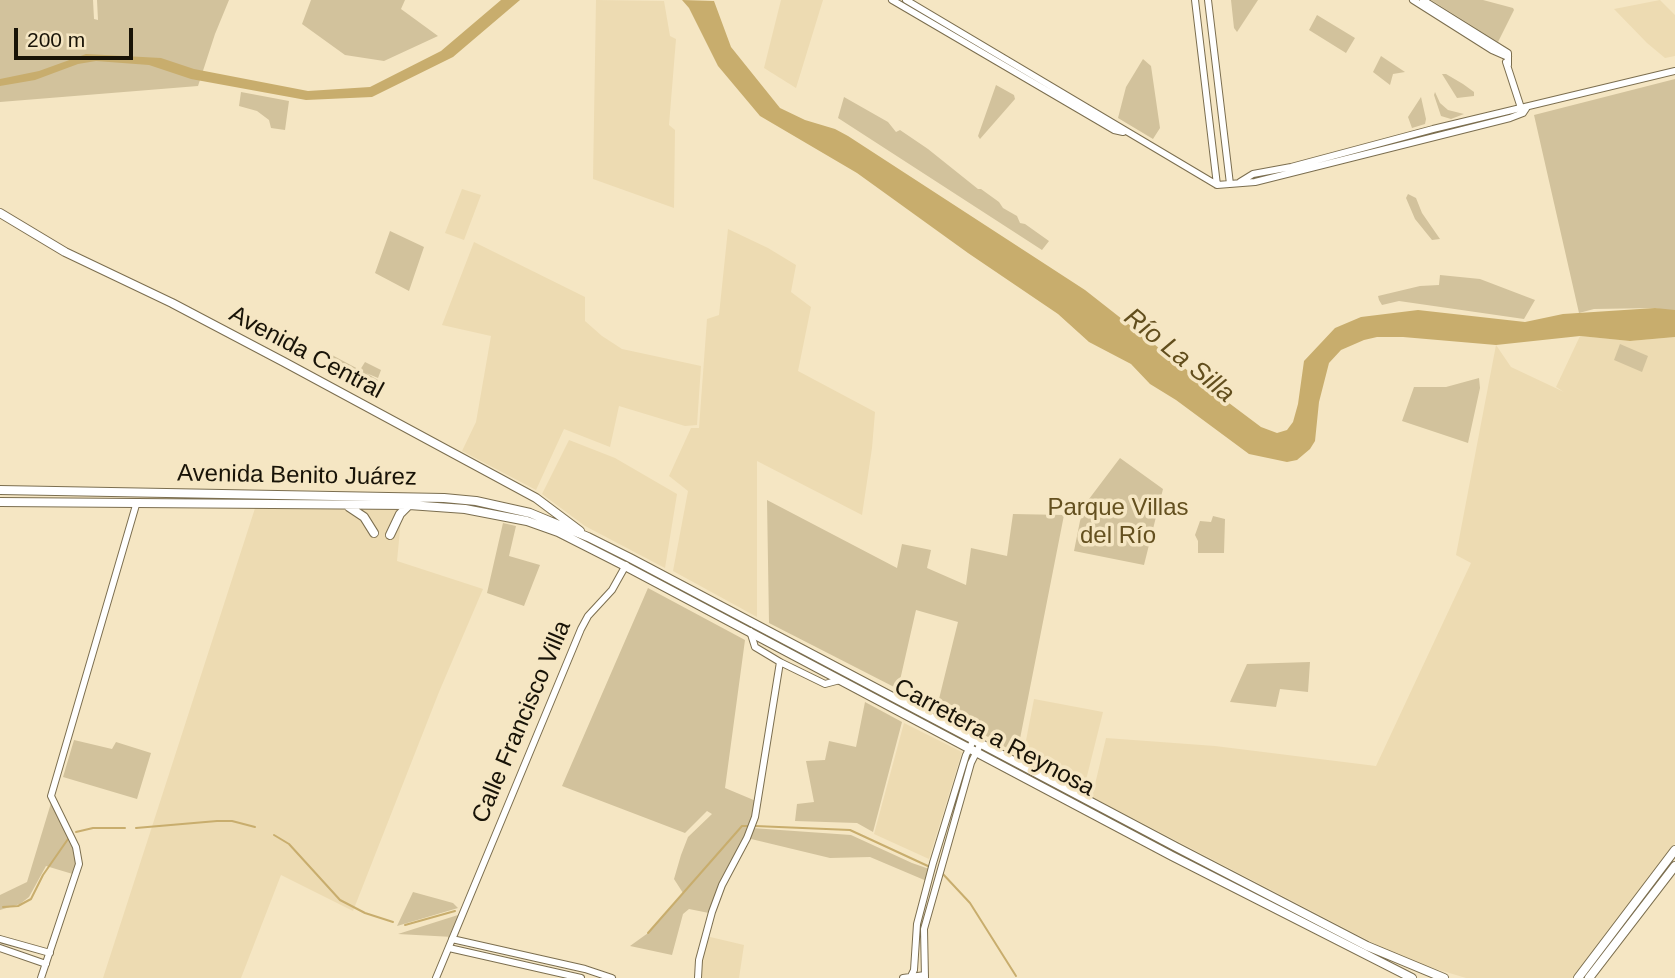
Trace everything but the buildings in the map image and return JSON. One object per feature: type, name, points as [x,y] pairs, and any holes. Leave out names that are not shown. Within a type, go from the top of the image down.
[{"type":"main road","name":"Avenida Central","points":[[0,213],[65,252],[172,303],[536,498],[588,537]]},
{"type":"main road","name":"Avenida Benito Juárez","points":[[0,490],[477,500],[552,521],[588,537]]},
{"type":"main road","points":[[80,504],[87,496],[111,491]]},
{"type":"main road","points":[[122,492],[136,505],[146,498],[172,494]]},
{"type":"main road","points":[[334,496],[384,504],[431,498]]},
{"type":"main road","name":"Avenida Benito Juárez","points":[[0,502],[410,505],[494,513],[558,533]]},
{"type":"main road","points":[[347,505],[364,517],[374,533]]},
{"type":"main road","points":[[390,535],[400,514],[410,505]]},
{"type":"main road","name":"Carretera a Reynosa","points":[[558,533],[627,562],[975,745],[1376,950],[1444,978]]},
{"type":"main road","name":"Carretera a Reynosa","points":[[588,537],[732,621],[754,628],[840,680],[975,745],[1172,856],[1412,978]]},
{"type":"main road","points":[[1578,978],[1675,850]]},
{"type":"main road","points":[[1589,978],[1675,866]]},
{"type":"street","points":[[892,0],[1114,130],[1125,132]]},
{"type":"street","points":[[905,0],[1217,185],[1240,182],[1253,174],[1373,148],[1675,71]]},
{"type":"street","points":[[1195,0],[1217,185]]},
{"type":"street","points":[[1208,0],[1230,184]]},
{"type":"street","points":[[1413,0],[1505,54]]},
{"type":"street","points":[[1423,0],[1505,54],[1524,109]]},
{"type":"street","points":[[1197,14],[1210,13]]},
{"type":"street","points":[[1373,148],[1433,129],[1524,109]]},
{"type":"street","points":[[41,978],[79,860],[76,847],[51,796],[136,505]]},
{"type":"street","name":"Calle Francisco Villa","points":[[436,978],[580,629],[588,615],[612,590],[627,562]]},
{"type":"street","points":[[754,628],[755,647],[823,683],[840,680]]},
{"type":"street","points":[[698,978],[704,941],[716,902],[755,817],[780,662]]},
{"type":"street","points":[[907,977],[925,976],[924,929],[933,863],[975,745]]},
{"type":"street","points":[[907,977],[914,970],[917,924],[933,878],[940,867],[975,745]]},
{"type":"street","points":[[0,939],[50,953]]},
{"type":"street","points":[[452,939],[585,969],[612,978]]},
{"type":"street","points":[[0,948],[46,964]]},
{"type":"street","points":[[449,948],[581,978]]},
{"type":"shaded area","points":[[501,0],[520,0],[453,57],[372,97],[306,100],[191,79],[149,65],[96,61],[78,64],[35,80],[0,86],[0,79],[39,71],[86,54],[161,58],[194,69],[308,91],[370,87],[441,51]]},
{"type":"shaded area","points":[[596,0],[664,1],[670,36],[676,39],[669,125],[675,130],[674,208],[593,179]]},
{"type":"shaded area","points":[[682,0],[714,1],[731,47],[780,108],[848,136],[1085,290],[1261,427],[1277,433],[1287,430],[1293,422],[1304,361],[1335,328],[1361,317],[1418,310],[1525,322],[1563,314],[1655,308],[1675,310],[1675,337],[1630,341],[1580,336],[1496,345],[1403,337],[1364,340],[1341,350],[1329,363],[1319,402],[1315,441],[1310,449],[1297,460],[1287,462],[1249,454],[1150,384],[1131,364],[1089,342],[1058,314],[857,173],[760,116],[718,66],[689,8]]},
{"type":"shaded area","points":[[781,0],[823,0],[796,88],[764,68]]},
{"type":"shaded area","points":[[1660,0],[1675,15],[1675,56],[1665,58],[1614,9]]},
{"type":"shaded area","points":[[462,189],[481,195],[464,240],[445,233]]},
{"type":"shaded area","points":[[728,229],[796,265],[791,292],[811,307],[798,371],[875,412],[862,515],[757,461],[757,617],[673,571],[688,491],[669,476],[691,428],[699,428],[707,319],[719,315]]},
{"type":"shaded area","points":[[474,242],[585,297],[585,321],[622,349],[701,366],[697,425],[685,426],[619,406],[610,447],[564,429],[536,490],[462,451],[476,422],[491,336],[442,325]]},
{"type":"shaded area","points":[[1580,336],[1630,341],[1675,337],[1675,843],[1573,978],[1466,978],[1406,960],[1092,797],[1106,738],[1215,746],[1376,766],[1471,563],[1456,555],[1496,345],[1511,367],[1564,392],[1556,387]]},
{"type":"shaded area","points":[[569,440],[615,458],[677,494],[665,568],[585,526],[542,494]]},
{"type":"shaded area","points":[[258,499],[403,499],[397,561],[483,589],[439,692],[353,911],[281,875],[241,978],[103,978]]},
{"type":"shaded area","points":[[1034,699],[1103,712],[1085,784],[1023,756]]},
{"type":"shaded area","points":[[904,723],[962,752],[929,859],[874,834]]},
{"type":"shaded area","points":[[706,936],[744,945],[739,978],[701,978]]},
{"type":"green space","points":[[0,0],[93,0],[94,19],[98,20],[97,0],[229,0],[198,86],[0,102]]},
{"type":"green space","points":[[311,0],[405,0],[401,9],[438,36],[384,61],[345,55],[302,24]]},
{"type":"green space","points":[[1231,0],[1258,0],[1237,32],[1234,28]]},
{"type":"green space","points":[[1431,0],[1483,0],[1514,10],[1498,42]]},
{"type":"green space","points":[[1317,15],[1355,38],[1346,53],[1309,30]]},
{"type":"green space","points":[[1381,56],[1405,72],[1393,74],[1390,85],[1373,72]]},
{"type":"green space","points":[[1143,59],[1151,66],[1160,128],[1153,139],[1118,118],[1126,87]]},
{"type":"green space","points":[[1442,74],[1463,84],[1474,92],[1474,96],[1457,98]]},
{"type":"green space","points":[[1675,79],[1675,313],[1655,308],[1594,309],[1579,313],[1534,115]]},
{"type":"green space","points":[[996,85],[1014,95],[1015,99],[980,139],[978,136]]},
{"type":"green space","points":[[241,92],[289,101],[285,130],[271,128],[269,120],[257,111],[239,106]]},
{"type":"green space","points":[[1435,92],[1440,103],[1448,110],[1464,114],[1451,119],[1441,116]]},
{"type":"green space","points":[[844,97],[888,122],[896,132],[900,130],[928,149],[1017,216],[1020,223],[1049,241],[1042,250],[838,118]]},
{"type":"green space","points":[[1421,97],[1425,124],[1412,128],[1408,117]]},
{"type":"green space","points":[[1408,194],[1416,198],[1422,213],[1440,239],[1432,240],[1415,219],[1406,198]]},
{"type":"green space","points":[[390,231],[424,247],[409,291],[375,273]]},
{"type":"green space","points":[[1440,275],[1480,279],[1535,300],[1524,319],[1399,301],[1382,305],[1379,300],[1378,296],[1420,286],[1439,285]]},
{"type":"green space","points":[[1620,344],[1648,356],[1642,372],[1614,360]]},
{"type":"green space","points":[[332,355],[360,370],[365,362],[381,370],[378,378],[366,373],[378,380],[374,390],[328,367]]},
{"type":"green space","points":[[1479,378],[1480,388],[1468,443],[1402,421],[1414,387],[1446,387]]},
{"type":"green space","name":"Parque Villas del Río","points":[[1120,458],[1163,489],[1144,565],[1074,551],[1086,503]]},
{"type":"green space","points":[[767,500],[897,568],[902,544],[931,550],[927,568],[966,585],[971,548],[1007,556],[1013,514],[1064,515],[1017,754],[937,707],[958,622],[916,610],[898,689],[769,623]]},
{"type":"green space","points":[[1213,516],[1225,519],[1224,553],[1198,553],[1195,535],[1200,521],[1211,522]]},
{"type":"green space","points":[[503,523],[516,526],[509,556],[540,565],[524,606],[487,593]]},
{"type":"green space","points":[[648,588],[745,640],[725,788],[756,801],[751,825],[722,877],[709,913],[689,909],[683,914],[672,955],[630,946],[648,933],[683,893],[674,879],[681,855],[688,837],[712,814],[707,811],[685,833],[562,786]]},
{"type":"green space","points":[[1310,662],[1308,692],[1280,689],[1276,707],[1230,702],[1247,664]]},
{"type":"green space","points":[[865,702],[902,722],[873,832],[857,823],[795,821],[797,804],[814,802],[806,761],[825,760],[829,741],[856,747]]},
{"type":"green space","points":[[74,740],[112,749],[116,742],[151,753],[137,799],[63,777]]},
{"type":"green space","points":[[51,803],[78,850],[76,875],[46,866],[29,897],[20,904],[0,910],[0,895],[27,882]]},
{"type":"green space","points":[[752,828],[851,835],[932,870],[929,882],[870,857],[830,858],[747,838]]},
{"type":"green space","points":[[413,892],[453,903],[458,908],[397,926]]},
{"type":"green space","points":[[463,910],[453,937],[398,934],[458,915]]},
{"type":"waterway","points":[[136,828],[217,821],[232,821],[255,827]]},
{"type":"waterway","points":[[648,933],[742,826],[750,826]]},
{"type":"waterway","points":[[755,826],[850,830],[930,867]]},
{"type":"waterway","points":[[76,832],[93,828],[125,828]]},
{"type":"waterway","points":[[274,835],[289,844],[340,900],[365,913],[393,922]]},
{"type":"waterway","points":[[3,907],[18,906],[31,899],[43,875],[68,839]]},
{"type":"waterway","points":[[942,873],[970,903],[1016,976]]},
{"type":"waterway","points":[[405,925],[455,911]]},
{"type":"water label","name":"Río La Silla","points":[[1179,356]]}]
